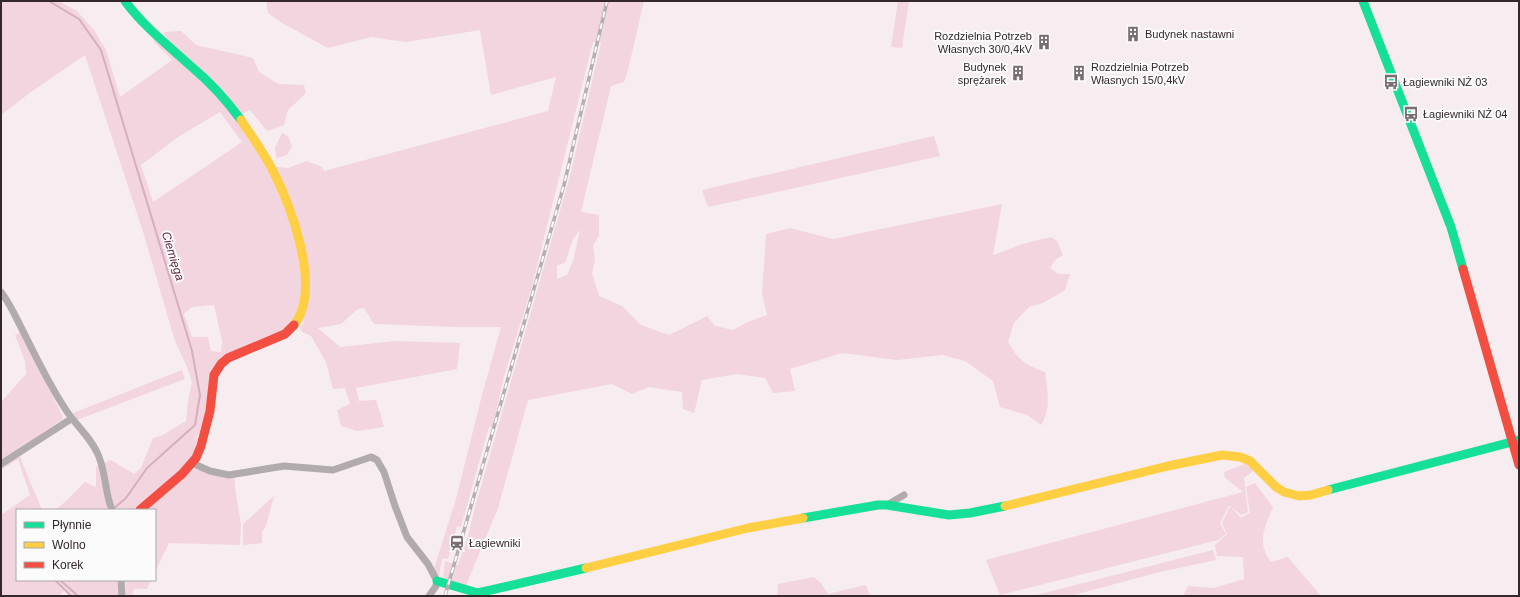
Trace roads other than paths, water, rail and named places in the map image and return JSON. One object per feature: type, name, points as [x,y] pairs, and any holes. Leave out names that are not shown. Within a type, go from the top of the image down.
[{"type":"street","points":[[125,1],[137,17],[214,88],[229,104],[263,154],[279,185],[294,222],[304,263],[305,280],[304,302],[300,316],[292,328],[281,336],[228,358],[221,364],[216,371],[213,382],[212,401],[199,452],[182,474],[141,509]]},
{"type":"street","points":[[1363,1],[1459,250],[1516,441],[1519,464]]},
{"type":"street","points":[[1,292],[12,309],[44,373],[71,419],[89,440],[99,456],[107,498],[112,509]]},
{"type":"street","points":[[1,464],[71,419]]},
{"type":"street","points":[[192,462],[210,471],[229,475],[284,466],[333,470],[362,459],[370,457],[374,458],[379,462],[384,472],[407,537],[428,564],[438,581],[478,593],[638,556],[748,528],[858,508],[887,505],[949,515],[965,514],[1018,504],[1160,468],[1222,455],[1240,457],[1250,461],[1280,490],[1293,495],[1305,496],[1516,441]]},
{"type":"street","points":[[887,505],[904,495]]},
{"type":"street","points":[[121,581],[122,596]]},
{"type":"street","points":[[429,596],[438,581]]},
{"type":"waterway","name":"Ciemięga","points":[[49,1],[79,19],[101,50],[192,351],[200,395],[195,425],[147,468],[126,498],[113,509]]},
{"type":"waterway","name":"Ciemięga","points":[[56,581],[71,596]]},
{"type":"waterway","name":"Ciemięga","points":[[61,581],[78,596]]},
{"type":"railway","points":[[445,596],[564,185],[607,1]]},
{"type":"place","name":"Budynek nastawni","points":[[1133,34]]},
{"type":"place","name":"Rozdzielnia Potrzeb Własnych 30/0,4kV","points":[[1044,42]]},
{"type":"place","name":"Budynek sprężarek","points":[[1018,73]]},
{"type":"place","name":"Rozdzielnia Potrzeb Własnych 15/0,4kV","points":[[1079,73]]},
{"type":"place","name":"Łagiewniki NŻ 03","points":[[1391,82]]},
{"type":"place","name":"Łagiewniki NŻ 04","points":[[1411,114]]},
{"type":"place","name":"Łagiewniki","points":[[457,543]]}]
